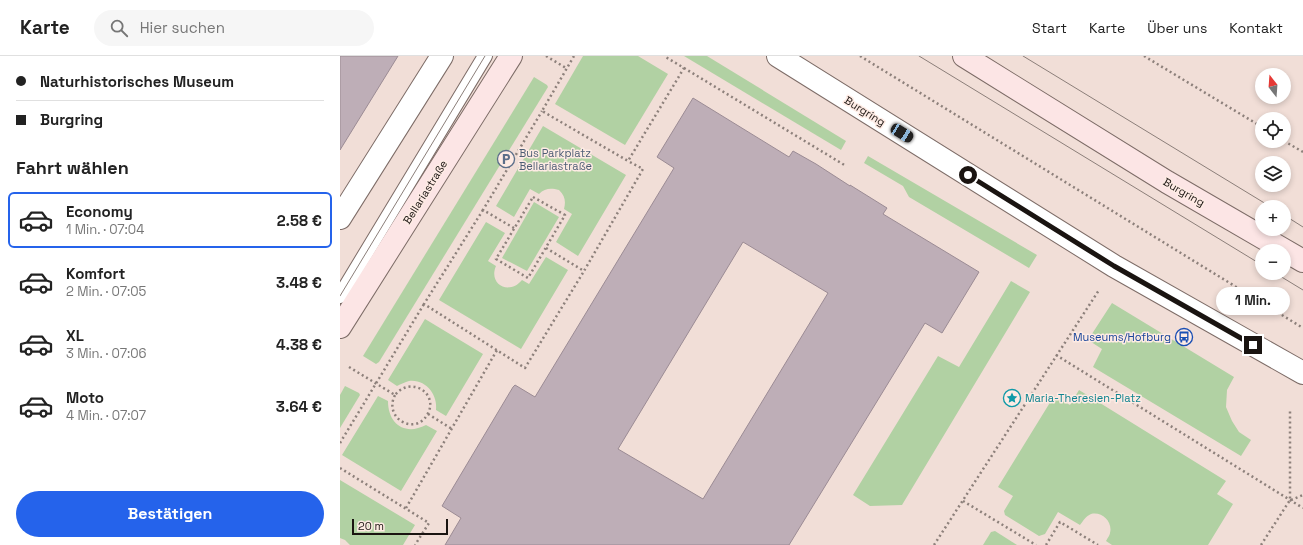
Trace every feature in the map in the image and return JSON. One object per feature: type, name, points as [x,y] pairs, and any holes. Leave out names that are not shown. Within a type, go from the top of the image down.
[{"type":"main road","name":"Bellariastraße","points":[[340,327],[511,56]]},
{"type":"main road","name":"Burgring","points":[[964,56],[1167,182],[1303,261]]},
{"type":"street","points":[[340,218],[442,56]]},
{"type":"street","name":"Burgring","points":[[778,56],[1114,266],[1303,374]]},
{"type":"lane","points":[[340,296],[485,56]]},
{"type":"path","points":[[546,56],[566,68]]},
{"type":"path","points":[[340,443],[483,210],[574,56]]},
{"type":"path","points":[[664,56],[846,166]]},
{"type":"path","points":[[860,56],[1303,328]]},
{"type":"path","points":[[1144,56],[1255,124]]},
{"type":"path","points":[[628,161],[684,68]]},
{"type":"path","points":[[424,304],[525,368],[584,271],[643,169],[542,111]]},
{"type":"path","points":[[1291,145],[1303,152]]},
{"type":"path","points":[[533,197],[565,215],[546,248],[528,278],[496,258],[533,197]]},
{"type":"path","points":[[483,210],[514,228]]},
{"type":"path","points":[[546,248],[584,271]]},
{"type":"path","points":[[934,545],[1114,266]]},
{"type":"path","points":[[406,508],[497,350]]},
{"type":"path","points":[[1056,355],[1303,508]]},
{"type":"path","points":[[349,367],[395,395]]},
{"type":"path","points":[[406,387],[418,387],[423,390],[430,401],[428,414],[418,423],[406,424],[400,420],[393,411],[392,405],[395,395],[406,387]]},
{"type":"path","points":[[1261,545],[1290,500],[1290,410]]},
{"type":"path","points":[[428,414],[452,429]]},
{"type":"path","points":[[340,468],[429,523],[415,545]]},
{"type":"path","points":[[1290,500],[1303,495]]},
{"type":"path","points":[[963,501],[1036,545]]},
{"type":"path","points":[[1046,545],[1060,522],[1098,545]]},
{"type":"green space","points":[[583,56],[638,56],[668,74],[625,145],[555,104]]},
{"type":"green space","points":[[684,56],[707,56],[846,141],[841,150]]},
{"type":"green space","points":[[534,77],[548,87],[379,362],[376,364],[363,356]]},
{"type":"green space","points":[[543,126],[626,175],[578,256],[556,242],[572,214],[564,209],[565,204],[563,194],[559,190],[548,189],[539,194],[530,189],[514,217],[496,206]]},
{"type":"green space","points":[[868,156],[1037,255],[1029,268],[909,197],[903,186],[864,163]]},
{"type":"green space","points":[[534,202],[559,217],[527,271],[502,258]]},
{"type":"green space","points":[[486,222],[505,233],[488,261],[496,266],[494,272],[495,278],[497,283],[501,286],[511,287],[517,285],[522,280],[529,284],[546,257],[568,270],[521,349],[439,300]]},
{"type":"green space","points":[[1011,281],[1030,292],[902,505],[870,506],[853,495],[938,356],[959,367]]},
{"type":"green space","points":[[1112,303],[1234,377],[1227,390],[1226,407],[1239,432],[1251,440],[1241,456],[1093,367],[1102,349],[1088,340]]},
{"type":"green space","points":[[425,319],[483,354],[446,416],[436,410],[433,394],[426,385],[415,381],[409,381],[397,386],[388,380]]},
{"type":"green space","points":[[345,386],[359,393],[360,395],[340,428],[340,395]]},
{"type":"green space","points":[[1079,390],[1226,481],[1217,494],[1233,504],[1208,545],[1112,545],[1106,541],[1110,535],[1110,525],[1106,518],[1099,514],[1091,514],[1080,525],[1058,512],[1045,534],[1039,536],[1005,515],[1004,511],[1013,496],[998,487],[1054,396],[1070,405]]},
{"type":"green space","points":[[378,396],[388,401],[391,416],[394,422],[399,426],[411,429],[426,425],[437,431],[401,491],[342,455]]},
{"type":"green space","points":[[340,480],[415,525],[403,545],[350,545],[345,540],[340,538]]},
{"type":"green space","points":[[995,531],[1017,545],[983,545],[991,532]]},
{"type":"building","points":[[340,56],[398,56],[340,150]]},
{"type":"building","points":[[693,98],[789,157],[793,151],[816,164],[887,208],[883,214],[979,272],[942,333],[925,323],[789,545],[445,545],[461,518],[442,506],[513,387],[515,385],[535,397],[674,168],[657,157]],"holes":[[[743,242],[828,293],[703,499],[618,449]]]},
{"type":"tram line","points":[[340,296],[485,56]]},
{"type":"tram line","points":[[919,56],[1255,261]]},
{"type":"tram line","points":[[1023,56],[1260,200]]},
{"type":"tram line","points":[[1291,219],[1303,227]]},
{"type":"tram line","points":[[1287,280],[1303,290]]},
{"type":"place","name":"Bus Parkplatz Bellariastraße","points":[[506,159]]},
{"type":"place","name":"Museums/Hofburg","points":[[1184,337]]},
{"type":"place","name":"Maria-Theresien-Platz","points":[[1012,398]]},
{"type":"route","points":[[968,175],[1114,266],[1253,345]]}]
